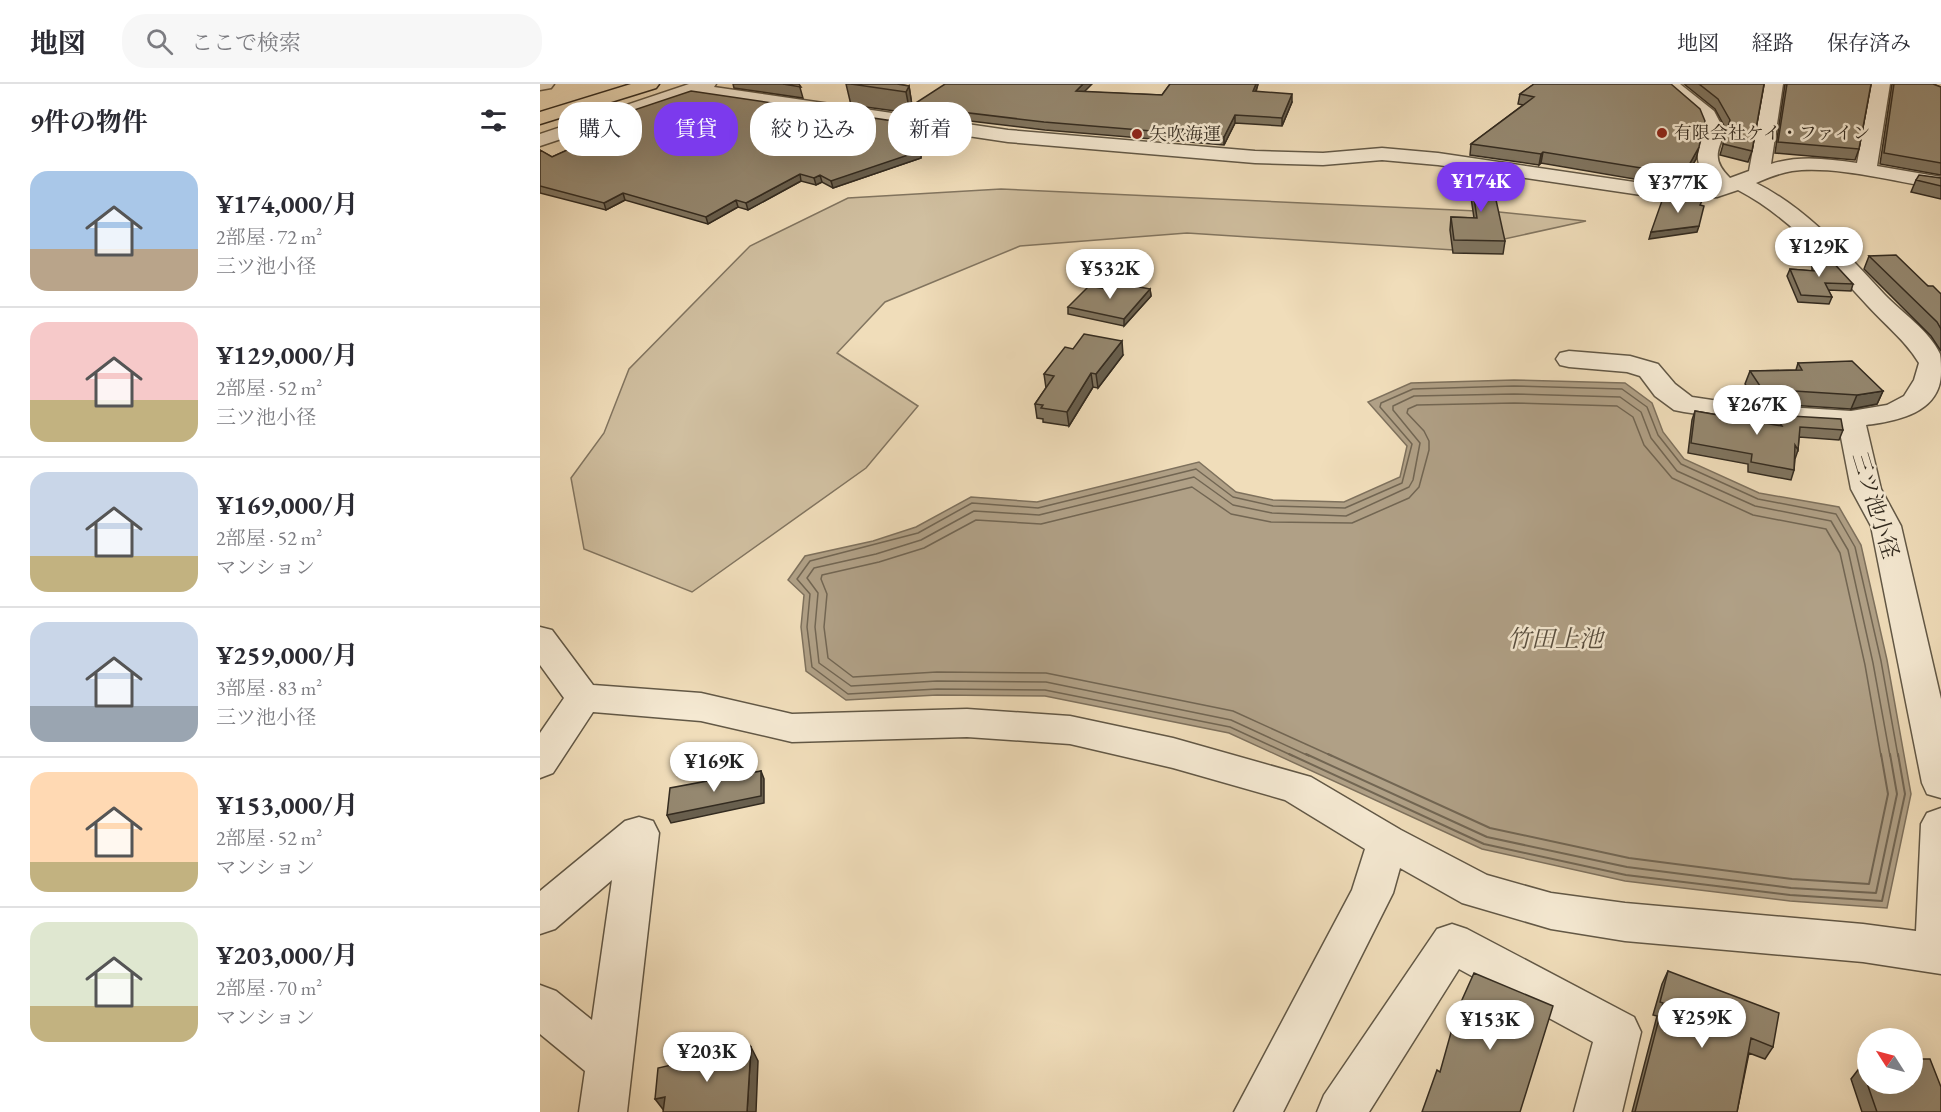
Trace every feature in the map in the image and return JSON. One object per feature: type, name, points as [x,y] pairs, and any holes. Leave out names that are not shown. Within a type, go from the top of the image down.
[{"type":"highway","points":[[540,105],[609,84]]},
{"type":"highway","points":[[547,128],[650,84]]},
{"type":"street","points":[[540,86],[545,84]]},
{"type":"street","points":[[1669,84],[1707,115],[1715,132],[1706,151],[1709,167],[1742,181]]},
{"type":"street","points":[[1742,181],[1774,84]]},
{"type":"street","points":[[1866,170],[1881,84]]},
{"type":"street","points":[[547,128],[700,87],[1008,136],[1255,157],[1323,159],[1382,154],[1438,159],[1675,194],[1717,191],[1789,165],[1813,164],[1866,170],[1941,183]]},
{"type":"street","name":"三ツ池小径","points":[[1742,181],[1770,198],[1837,256],[1877,301],[1920,343],[1932,363],[1928,384],[1917,401],[1896,412],[1851,419],[1866,489],[1886,526],[1941,783]]},
{"type":"street","points":[[1569,359],[1630,364],[1649,370],[1665,390],[1684,404],[1739,412],[1851,419]]},
{"type":"street","points":[[540,639],[582,698]]},
{"type":"street","points":[[540,763],[582,698]]},
{"type":"street","points":[[582,698],[701,707],[792,728],[967,723],[1070,730],[1173,753],[1297,788],[1387,842],[1477,890],[1551,911],[1625,922],[1863,943],[1939,954],[1941,824]]},
{"type":"street","points":[[540,916],[639,833],[603,1112]]},
{"type":"street","points":[[1258,1112],[1372,893],[1387,842]]},
{"type":"street","points":[[1341,1112],[1452,943],[1618,1032],[1598,1112]]},
{"type":"street","points":[[540,1006],[610,1062]]},
{"type":"shaded area","points":[[1001,189],[1499,212],[1586,221],[1454,250],[1187,233],[1020,246],[885,302],[837,353],[918,406],[866,468],[692,592],[584,549],[571,478],[604,433],[629,369],[750,246],[848,198]]},
{"type":"water","name":"竹田上池","points":[[1514,380],[1625,383],[1652,403],[1663,432],[1684,459],[1759,493],[1839,507],[1861,545],[1887,660],[1911,794],[1887,908],[1790,901],[1625,881],[1482,849],[1229,733],[1045,696],[937,695],[846,700],[806,671],[801,627],[804,595],[788,580],[805,556],[873,541],[916,527],[971,497],[1037,502],[1199,462],[1236,492],[1273,500],[1344,502],[1400,477],[1407,446],[1368,402],[1411,383]]},
{"type":"building","points":[[783,84],[799,84],[801,87]]},
{"type":"building","points":[[851,84],[897,84],[909,86],[906,92]]},
{"type":"building","points":[[945,84],[1083,84],[1076,91],[1162,95],[1170,84],[1256,84],[1253,91],[1292,94],[1282,118],[1235,115],[1224,137],[1044,122],[972,113],[972,102],[917,102]]},
{"type":"building","points":[[1534,84],[1671,84],[1700,109],[1705,121],[1699,147],[1684,174],[1678,174],[1543,152],[1541,154],[1471,144],[1534,97],[1520,94]]},
{"type":"building","points":[[1699,84],[1764,84],[1752,151],[1723,144],[1730,120],[1718,99]]},
{"type":"building","points":[[1787,84],[1871,84],[1859,149],[1778,142]]},
{"type":"building","points":[[1894,84],[1933,84],[1941,87],[1941,163],[1884,153]]},
{"type":"building","points":[[691,91],[765,102],[750,102],[750,156],[876,156],[876,118],[888,120],[888,156],[905,156],[831,181],[820,175],[814,178],[800,174],[746,203],[736,200],[706,217],[623,193],[604,203],[540,186],[540,150],[552,157],[558,154],[642,156],[642,107],[654,103],[654,156],[738,156],[738,102],[658,102]]},
{"type":"building","points":[[1489,168],[1505,241],[1454,240],[1451,217],[1477,218],[1470,171]]},
{"type":"building","points":[[1919,175],[1941,178],[1941,186],[1916,180]]},
{"type":"building","points":[[1664,195],[1702,201],[1700,205],[1704,206],[1699,226],[1651,232]]},
{"type":"building","points":[[1896,255],[1928,286],[1933,286],[1941,294],[1941,329],[1937,322],[1869,256]]},
{"type":"building","points":[[1814,257],[1828,257],[1853,284],[1825,283],[1832,297],[1801,295],[1790,269],[1816,271]]},
{"type":"building","points":[[1118,283],[1150,289],[1124,319],[1068,307],[1089,286],[1111,290]]},
{"type":"building","points":[[1084,334],[1122,341],[1096,374],[1091,373],[1067,412],[1041,408],[1043,405],[1035,404],[1054,376],[1044,374],[1065,347],[1073,349]]},
{"type":"building","points":[[1852,361],[1883,391],[1857,395],[1762,389],[1750,371],[1802,370],[1798,363]]},
{"type":"building","points":[[1695,411],[1782,426],[1775,415],[1841,419],[1843,430],[1800,427],[1798,450],[1795,445],[1794,470],[1751,462],[1752,454],[1691,443]]},
{"type":"building","points":[[761,771],[761,796],[667,815],[670,788]]},
{"type":"building","points":[[1668,971],[1779,1013],[1773,1047],[1751,1038],[1737,1112],[1635,1112],[1663,1003],[1660,1002]]},
{"type":"building","points":[[1474,973],[1553,1006],[1520,1112],[1422,1112],[1437,1070],[1440,1072],[1457,1011]]},
{"type":"building","points":[[718,1046],[717,1055],[751,1047],[747,1112],[663,1112],[665,1097],[655,1099],[658,1068],[689,1061],[690,1052]]},
{"type":"building","points":[[1923,1059],[1930,1059],[1941,1087],[1941,1112],[1877,1112],[1871,1094],[1923,1094]]},
{"type":"place","name":"有限会社ケイ・ファイン","points":[[1662,133]]},
{"type":"place","name":"矢吹海運","points":[[1137,134]]}]
